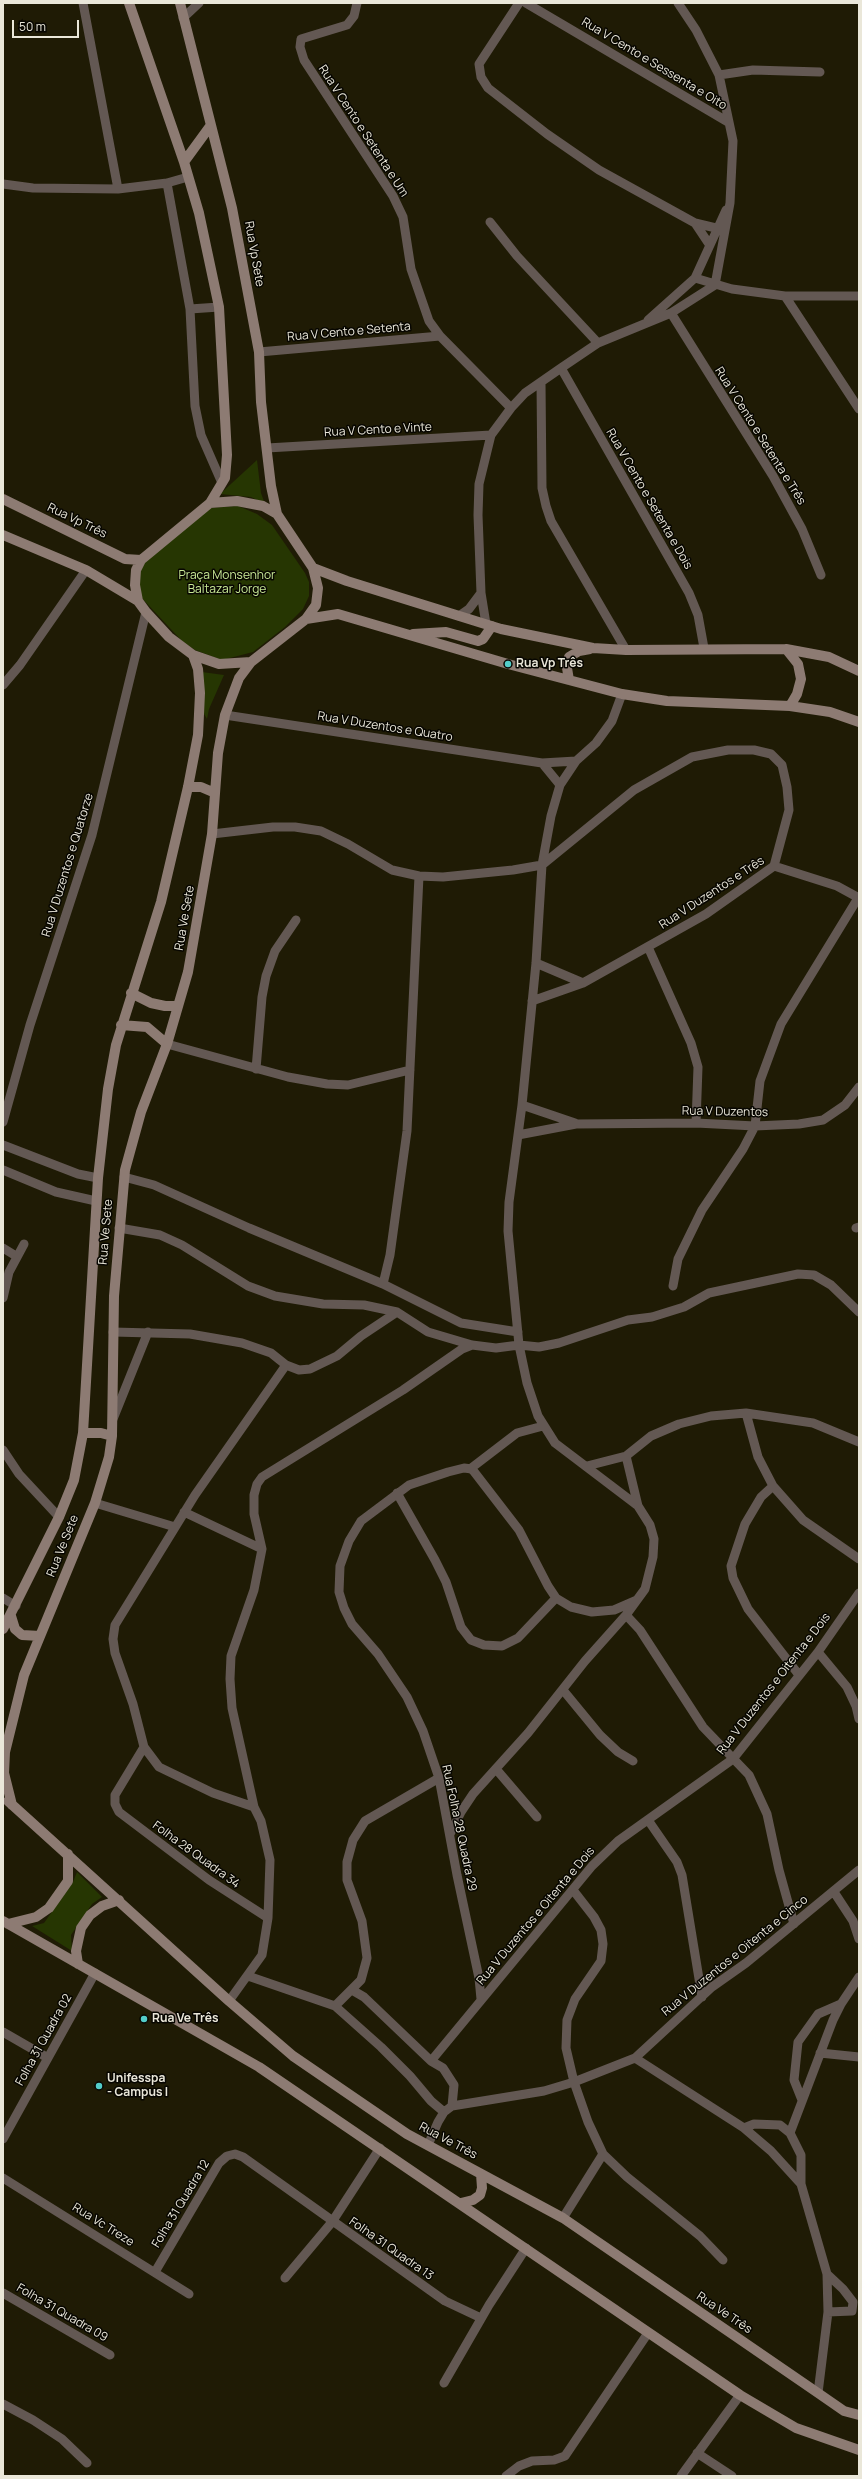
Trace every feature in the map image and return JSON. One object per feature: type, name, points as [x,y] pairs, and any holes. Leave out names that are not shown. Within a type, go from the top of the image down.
[{"type":"main road","points":[[129,3],[184,162],[199,213],[219,307],[227,455],[225,478],[210,503],[141,560],[136,570],[135,586],[138,601]]},
{"type":"main road","name":"Rua Vp Sete","points":[[180,3],[232,208],[259,352],[262,402],[271,486],[277,514]]},
{"type":"main road","points":[[184,162],[211,125]]},
{"type":"main road","name":"Rua Vp Três","points":[[3,499],[125,559],[141,560]]},
{"type":"main road","points":[[210,503],[237,501],[263,506],[277,514],[313,568],[318,588],[316,605],[306,619]]},
{"type":"main road","points":[[3,535],[86,570],[138,601],[169,638],[193,655],[219,664],[251,662]]},
{"type":"main road","points":[[313,568],[347,581],[489,625],[594,648],[626,650],[704,648],[786,649],[829,658],[859,671]]},
{"type":"main road","points":[[306,619],[338,614],[622,694],[667,701],[790,706],[830,712],[859,722]]},
{"type":"main road","name":"Rua Ve Sete","points":[[12,1805],[4,1773],[6,1752],[24,1676],[95,1503],[109,1457],[112,1436],[113,1332],[119,1228],[124,1178],[141,1112],[167,1044],[188,972],[196,937],[212,834],[218,753],[225,715],[236,683],[251,662],[306,619]]},
{"type":"main road","points":[[409,634],[446,632],[478,641],[483,639],[489,625]]},
{"type":"main road","points":[[569,680],[567,668],[569,657],[579,651],[594,648]]},
{"type":"main road","points":[[786,649],[798,664],[801,679],[797,694],[790,706]]},
{"type":"main road","name":"Rua Ve Sete","points":[[3,1629],[59,1517],[74,1480],[84,1433],[96,1201],[111,1063],[121,1025],[161,902],[188,787],[198,736],[198,669],[193,655]]},
{"type":"main road","points":[[188,787],[200,787],[215,793]]},
{"type":"main road","points":[[132,993],[151,1003],[165,1006],[178,1006]]},
{"type":"main road","points":[[121,1025],[147,1027],[167,1044]]},
{"type":"main road","points":[[84,1433],[101,1433],[112,1436]]},
{"type":"main road","points":[[13,1611],[15,1629],[22,1635],[40,1636]]},
{"type":"main road","name":"Rua Ve Três","points":[[3,1798],[68,1854],[229,2001],[293,2056],[407,2134],[563,2218],[818,2393],[844,2410],[859,2415]]},
{"type":"main road","points":[[6,1922],[36,1917],[49,1908],[68,1881],[68,1854]]},
{"type":"main road","points":[[78,1964],[76,1951],[81,1928],[90,1916],[102,1906],[119,1900]]},
{"type":"main road","points":[[6,1922],[259,2067],[380,2148],[740,2395],[796,2428],[859,2450]]},
{"type":"main road","points":[[461,2204],[480,2195],[482,2188],[481,2174]]},
{"type":"street","points":[[83,3],[118,188]]},
{"type":"street","points":[[183,18],[199,3]]},
{"type":"street","name":"Rua V Cento e Setenta e Um","points":[[357,3],[351,22],[340,29],[303,37],[301,38],[300,47],[311,73],[393,196],[403,217],[411,269],[423,307],[440,336],[511,408]]},
{"type":"street","points":[[519,3],[484,54],[479,64],[481,77],[488,88],[599,170],[695,223],[716,228]]},
{"type":"street","name":"Rua V Cento e Sessenta e Oito","points":[[526,3],[728,122]]},
{"type":"street","points":[[489,625],[481,593],[479,484],[491,435],[511,408],[560,368],[598,343],[671,313],[715,285],[730,203],[733,162],[732,141],[719,75],[696,30],[678,3]]},
{"type":"street","points":[[719,75],[753,70],[820,72]]},
{"type":"street","points":[[3,184],[33,188],[118,188],[167,183],[188,177]]},
{"type":"street","points":[[167,183],[190,309],[196,406],[201,435],[222,483]]},
{"type":"street","points":[[644,324],[694,278],[716,228],[730,203]]},
{"type":"street","points":[[490,222],[517,256],[598,343]]},
{"type":"street","points":[[695,223],[709,244]]},
{"type":"street","points":[[694,278],[732,289],[784,296],[859,296]]},
{"type":"street","points":[[784,296],[859,409]]},
{"type":"street","points":[[190,309],[219,307]]},
{"type":"street","name":"Rua V Cento e Setenta e Três","points":[[671,313],[773,476],[802,529],[821,575]]},
{"type":"street","name":"Rua V Cento e Setenta","points":[[259,352],[440,336]]},
{"type":"street","name":"Rua V Cento e Setenta e Dois","points":[[560,368],[689,594],[698,615],[704,648]]},
{"type":"street","points":[[542,382],[542,488],[546,506],[551,521],[626,650]]},
{"type":"street","name":"Rua V Cento e Vinte","points":[[267,448],[491,435]]},
{"type":"street","points":[[3,685],[20,665],[86,570]]},
{"type":"street","points":[[459,616],[469,609],[481,593]]},
{"type":"street","name":"Rua V Duzentos e Quatorze","points":[[3,1122],[30,1025],[92,835],[146,612]]},
{"type":"street","points":[[622,694],[612,721],[596,743],[576,761],[560,785],[551,816],[542,865],[536,963],[522,1105],[509,1202],[508,1230],[519,1345],[533,1404],[542,1426],[555,1443],[571,1457],[587,1466],[638,1506]]},
{"type":"street","name":"Rua V Duzentos e Quatro","points":[[225,715],[542,763],[576,761]]},
{"type":"street","name":"Rua V Duzentos e Três","points":[[532,1001],[583,983],[648,947],[706,914],[774,866],[789,810],[787,787],[782,765],[771,754],[754,750],[728,750],[692,757],[634,790],[542,865]]},
{"type":"street","points":[[542,763],[560,785]]},
{"type":"street","points":[[212,834],[273,827],[295,827],[321,831],[348,844],[392,870],[419,876],[476,874],[542,865]]},
{"type":"street","points":[[673,1286],[678,1259],[702,1210],[743,1149],[754,1126],[760,1081],[781,1024],[859,898],[837,886],[774,866]]},
{"type":"street","points":[[383,1284],[390,1255],[407,1131],[419,876]]},
{"type":"street","points":[[256,1068],[262,997],[266,976],[275,951],[296,920]]},
{"type":"street","points":[[648,947],[690,1043],[698,1067],[696,1123]]},
{"type":"street","points":[[536,963],[583,983]]},
{"type":"street","points":[[167,1044],[307,1081],[348,1085],[410,1070]]},
{"type":"street","name":"Rua V Duzentos","points":[[518,1135],[576,1124],[696,1123],[754,1126],[799,1124],[823,1120],[845,1105],[859,1087]]},
{"type":"street","name":"Rua V Duzentos","points":[[522,1105],[576,1124]]},
{"type":"street","points":[[3,1146],[78,1174],[98,1178]]},
{"type":"street","points":[[3,1170],[56,1192],[96,1201]]},
{"type":"street","points":[[124,1178],[154,1185],[249,1228],[383,1284],[461,1323],[518,1332]]},
{"type":"street","points":[[119,1228],[160,1235],[182,1245],[248,1286],[275,1296],[323,1304],[364,1305],[397,1312],[428,1332],[472,1345],[496,1348],[519,1345],[539,1347],[565,1342],[622,1322],[652,1317],[684,1307],[709,1293],[798,1274],[814,1275],[832,1285],[859,1312]]},
{"type":"street","points":[[3,1298],[6,1270],[24,1244]]},
{"type":"street","points":[[3,1248],[16,1256]]},
{"type":"street","points":[[113,1332],[190,1334],[242,1343],[271,1353],[286,1365],[299,1370],[310,1369],[337,1356],[361,1336],[397,1312]]},
{"type":"street","points":[[112,1422],[148,1332]]},
{"type":"street","points":[[229,2001],[262,1955],[268,1918],[270,1860],[261,1822],[254,1807],[234,1715],[230,1679],[231,1656],[254,1590],[262,1549],[254,1514],[254,1495],[256,1484],[262,1477],[403,1390],[462,1349],[472,1345]]},
{"type":"street","points":[[254,1807],[213,1793],[159,1767],[144,1747],[133,1704],[114,1653],[113,1639],[115,1625],[174,1527],[286,1365]]},
{"type":"street","points":[[587,1466],[626,1456],[650,1436],[679,1424],[711,1416],[746,1413],[813,1423],[859,1442]]},
{"type":"street","points":[[746,1413],[758,1457],[773,1486],[803,1520],[859,1559]]},
{"type":"street","points":[[542,1426],[517,1433],[467,1469],[484,1483],[519,1530],[548,1586],[556,1598],[571,1608],[592,1612],[614,1610],[637,1600]]},
{"type":"street","points":[[3,1450],[19,1474],[59,1517]]},
{"type":"street","points":[[450,1834],[469,1800],[564,1690],[585,1661],[626,1615],[645,1589],[653,1557],[654,1539],[650,1525],[638,1506],[626,1456]]},
{"type":"street","name":"Rua Folha 28 Quadra 29","points":[[467,1469],[409,1485],[360,1521],[349,1541],[340,1566],[339,1592],[344,1608],[352,1624],[378,1654],[408,1697],[423,1731],[439,1778],[456,1875],[479,1978],[481,1999]]},
{"type":"street","points":[[773,1486],[761,1497],[745,1524],[731,1566],[733,1578],[748,1609],[798,1675]]},
{"type":"street","points":[[397,1493],[435,1560],[446,1582],[461,1627],[471,1640],[484,1645],[502,1646],[518,1638],[556,1598]]},
{"type":"street","points":[[95,1503],[174,1527]]},
{"type":"street","points":[[184,1512],[262,1549]]},
{"type":"street","name":"Rua V Duzentos e Oitenta e Dois","points":[[431,2061],[592,1866],[618,1841],[669,1807],[733,1759],[798,1675],[818,1652],[859,1593]]},
{"type":"street","points":[[3,1598],[13,1611]]},
{"type":"street","points":[[626,1615],[640,1630],[703,1727],[749,1775],[767,1814],[779,1870],[794,1924]]},
{"type":"street","points":[[818,1652],[847,1688],[856,1706],[859,1719]]},
{"type":"street","points":[[564,1690],[600,1735],[618,1752],[633,1761]]},
{"type":"street","name":"Folha 28 Quadra 34","points":[[144,1747],[115,1795],[115,1804],[119,1812],[236,1898],[268,1918]]},
{"type":"street","points":[[496,1769],[538,1817]]},
{"type":"street","points":[[364,1997],[361,1980],[367,1958],[366,1940],[362,1921],[347,1880],[347,1862],[352,1840],[365,1821],[439,1778]]},
{"type":"street","points":[[648,1820],[677,1862],[682,1874],[702,1997]]},
{"type":"street","name":"Rua V Duzentos e Oitenta e Cinco","points":[[444,2112],[452,2106],[544,2090],[574,2082],[635,2058],[702,1997],[834,1892],[859,1870]]},
{"type":"street","points":[[572,1890],[594,1917],[601,1930],[603,1944],[601,1961],[575,1999],[567,2020],[566,2048],[574,2082],[588,2122],[603,2154],[627,2177],[700,2236],[723,2260]]},
{"type":"street","points":[[834,1892],[853,1921],[859,1939]]},
{"type":"street","name":"Folha 31 Quadra 02","points":[[3,2139],[95,1973]]},
{"type":"street","points":[[248,1976],[335,2006],[410,2076],[430,2102],[444,2112],[428,2145]]},
{"type":"street","points":[[790,2133],[820,2053],[841,2004],[859,1977]]},
{"type":"street","points":[[335,2006],[361,1980]]},
{"type":"street","points":[[352,1990],[364,1997],[431,2061],[443,2068],[451,2078],[454,2085],[452,2106]]},
{"type":"street","points":[[802,2100],[794,2080],[798,2042],[818,2014],[841,2004]]},
{"type":"street","points":[[3,2032],[48,2058]]},
{"type":"street","points":[[820,2053],[859,2056]]},
{"type":"street","points":[[635,2058],[744,2128],[771,2150],[801,2184]]},
{"type":"street","points":[[744,2128],[754,2124],[766,2123],[780,2125],[790,2133],[801,2155],[801,2184],[827,2274],[828,2312],[818,2393]]},
{"type":"street","points":[[332,2222],[380,2148]]},
{"type":"street","name":"Folha 31 Quadra 12","points":[[155,2272],[219,2163],[227,2156],[236,2154],[243,2157],[332,2222]]},
{"type":"street","points":[[563,2218],[603,2154]]},
{"type":"street","name":"Rua Vc Treze","points":[[3,2178],[189,2294]]},
{"type":"street","name":"Folha 31 Quadra 13","points":[[285,2278],[332,2222],[445,2301],[482,2318]]},
{"type":"street","points":[[444,2382],[526,2248]]},
{"type":"street","points":[[827,2274],[843,2289],[853,2302],[852,2311],[828,2312]]},
{"type":"street","name":"Folha 31 Quadra 09","points":[[3,2293],[110,2355]]},
{"type":"street","points":[[506,2476],[519,2466],[532,2461],[554,2460],[565,2456],[648,2333]]},
{"type":"street","points":[[681,2476],[740,2395]]},
{"type":"street","points":[[3,2404],[62,2438],[87,2463]]},
{"type":"street","points":[[697,2453],[732,2476]]},
{"type":"green space","points":[[257,460],[261,493],[265,504],[251,497],[220,494]]},
{"type":"green space","name":"Praça Monsenhor Baltazar Jorge","points":[[238,506],[257,514],[272,525],[305,573],[309,582],[309,596],[303,609],[285,627],[253,652],[222,660],[195,650],[182,641],[138,594],[137,575],[147,559],[210,508]]},
{"type":"green space","points":[[202,672],[224,675],[209,709],[207,719],[203,712]]},
{"type":"green space","points":[[77,1872],[102,1897],[92,1904],[71,1935],[72,1951],[32,1926],[44,1923],[73,1882]]},
{"type":"place","name":"Rua Vp Três","points":[[508,664]]},
{"type":"place","name":"Rua Ve Três","points":[[144,2019]]},
{"type":"place","name":"Unifesspa - Campus I","points":[[99,2086]]}]
